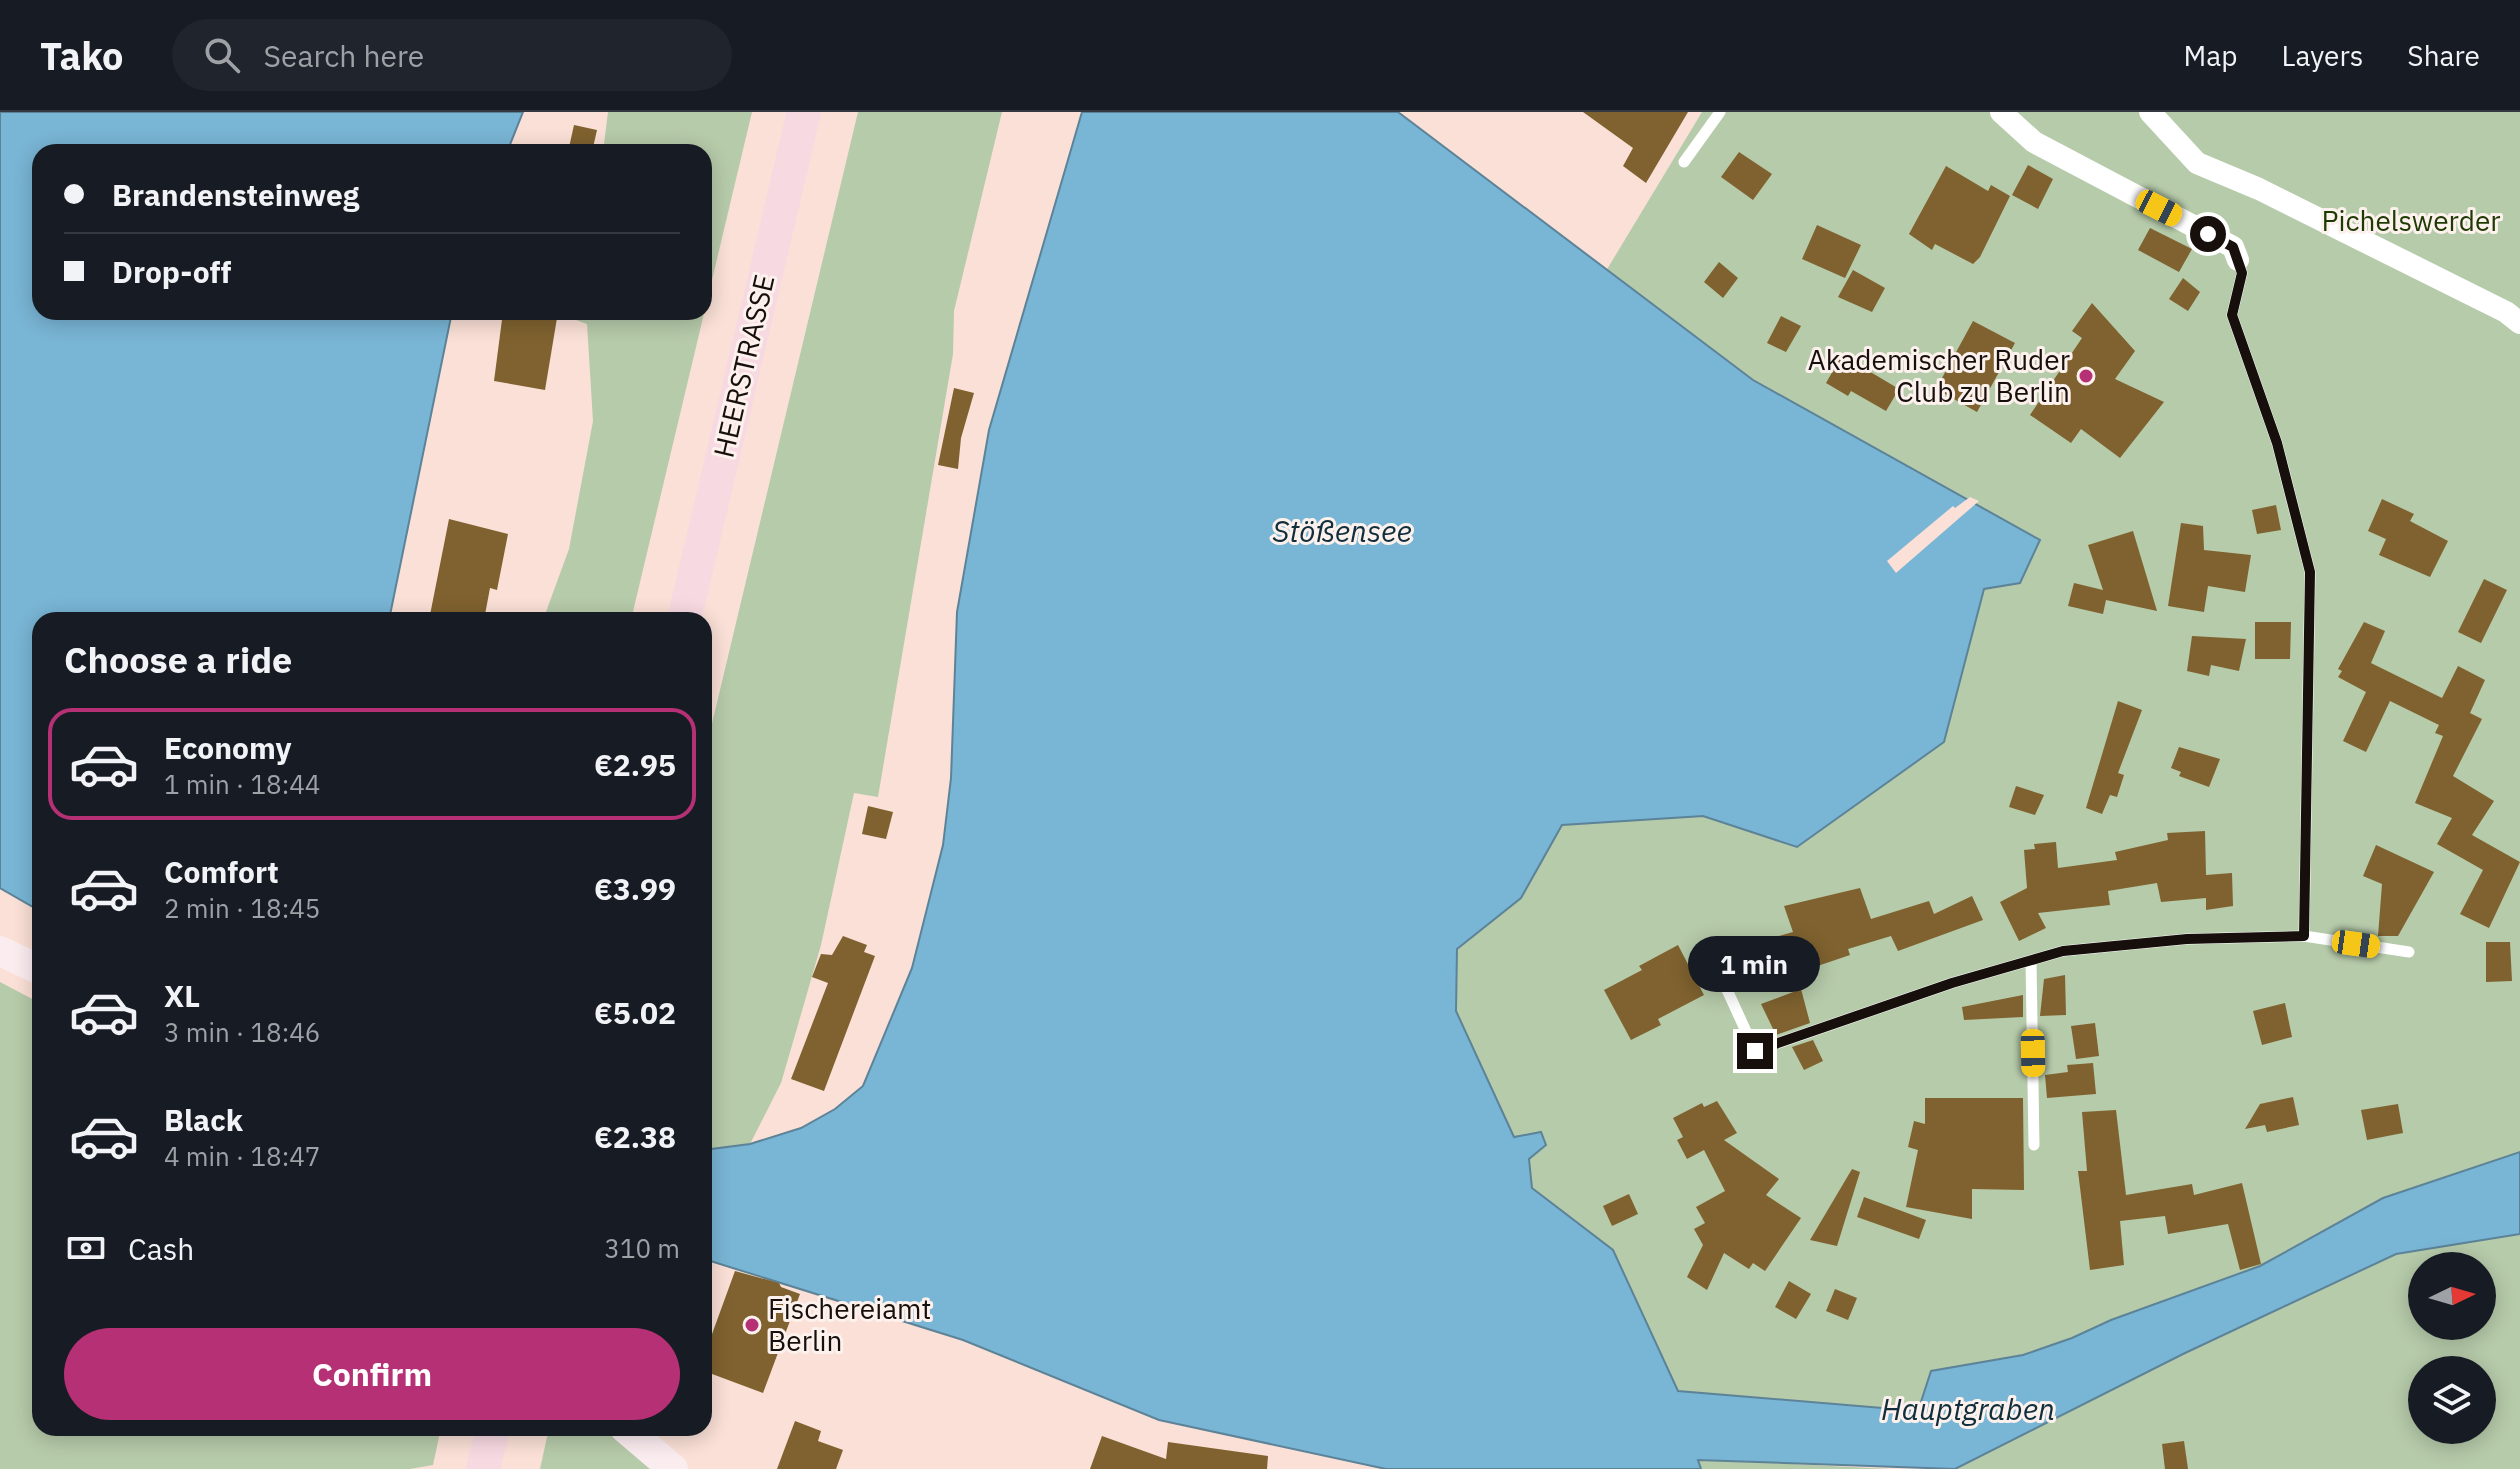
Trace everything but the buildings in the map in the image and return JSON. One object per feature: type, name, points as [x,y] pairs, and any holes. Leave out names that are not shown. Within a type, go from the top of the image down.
[{"type":"main road","name":"HEERSTRASSE","points":[[686,612],[804,112]]},
{"type":"main road","points":[[483,1469],[491,1436]]},
{"type":"street","points":[[2001,112],[2034,142],[2233,247],[2238,260]]},
{"type":"street","points":[[2150,112],[2197,163],[2369,244],[2506,312],[2520,323]]},
{"type":"street","points":[[0,951],[32,966]]},
{"type":"street","points":[[634,1436],[673,1469]]},
{"type":"lane","points":[[1684,162],[1720,112]]},
{"type":"lane","points":[[2238,260],[2242,273],[2232,315],[2277,443],[2310,572],[2304,936]]},
{"type":"lane","points":[[1723,981],[1755,1051],[1952,983],[2063,951],[2187,939],[2304,936],[2409,952]]},
{"type":"lane","points":[[2031,961],[2034,1145]]},
{"type":"green space","points":[[608,112],[752,112],[712,280],[712,144],[604,144]]},
{"type":"green space","points":[[858,112],[1002,112],[954,311],[953,354],[878,797],[854,793],[821,945],[781,1083],[750,1144],[712,1149],[712,723]]},
{"type":"green space","name":"Pichelswerder","points":[[1702,112],[2520,112],[2520,1152],[2383,1198],[2260,1266],[2111,1320],[2072,1338],[2023,1355],[1932,1371],[1918,1411],[1678,1391],[1613,1250],[1532,1188],[1529,1159],[1546,1145],[1541,1132],[1514,1138],[1456,1011],[1457,949],[1521,898],[1562,825],[1703,816],[1797,847],[1944,742],[1984,589],[2040,541],[1753,380],[1606,271]]},
{"type":"green space","points":[[576,320],[702,320],[633,612],[546,612],[569,549],[593,421],[587,324]]},
{"type":"green space","points":[[0,982],[32,999],[32,1436],[439,1436],[433,1465],[410,1469],[0,1469]]},
{"type":"green space","points":[[2514,1233],[2520,1234],[2520,1469],[1955,1469],[2183,1354],[2396,1254]]},
{"type":"green space","points":[[547,1436],[614,1436],[653,1469],[540,1469]]},
{"type":"green space","points":[[1697,1459],[1889,1469],[1701,1469]]},
{"type":"water","points":[[0,112],[523,112],[510,144],[32,144],[32,320],[450,320],[391,612],[32,612],[32,906],[0,888]]},
{"type":"water","name":"Stößensee","points":[[1082,112],[1398,112],[1753,380],[2040,540],[2020,583],[1984,589],[1944,742],[1797,847],[1703,816],[1562,825],[1521,898],[1457,949],[1456,1011],[1514,1137],[1541,1132],[1546,1145],[1529,1159],[1532,1188],[1613,1250],[1678,1391],[1918,1411],[1931,1371],[2023,1355],[2072,1338],[2111,1320],[2260,1266],[2383,1198],[2520,1152],[2520,1234],[2396,1254],[2183,1354],[1955,1469],[1698,1460],[1701,1469],[1386,1469],[1159,1420],[963,1340],[712,1262],[712,1149],[750,1144],[801,1128],[835,1109],[863,1086],[912,968],[943,845],[951,778],[957,612],[989,430]]},
{"type":"pier","points":[[1970,497],[1979,501],[1896,573],[1887,561],[1953,506],[1955,508]]},
{"type":"place","name":"Akademischer Ruder Club zu Berlin","points":[[2086,376]]},
{"type":"place","name":"Fischereiamt Berlin","points":[[752,1325]]},
{"type":"route","points":[[1755,1051],[1952,983],[2063,951],[2187,939],[2304,936],[2310,572],[2277,443],[2232,315],[2242,273],[2233,247],[2208,234]]},
{"type":"water label","name":"Hauptgraben","points":[[1968,1410]]}]
